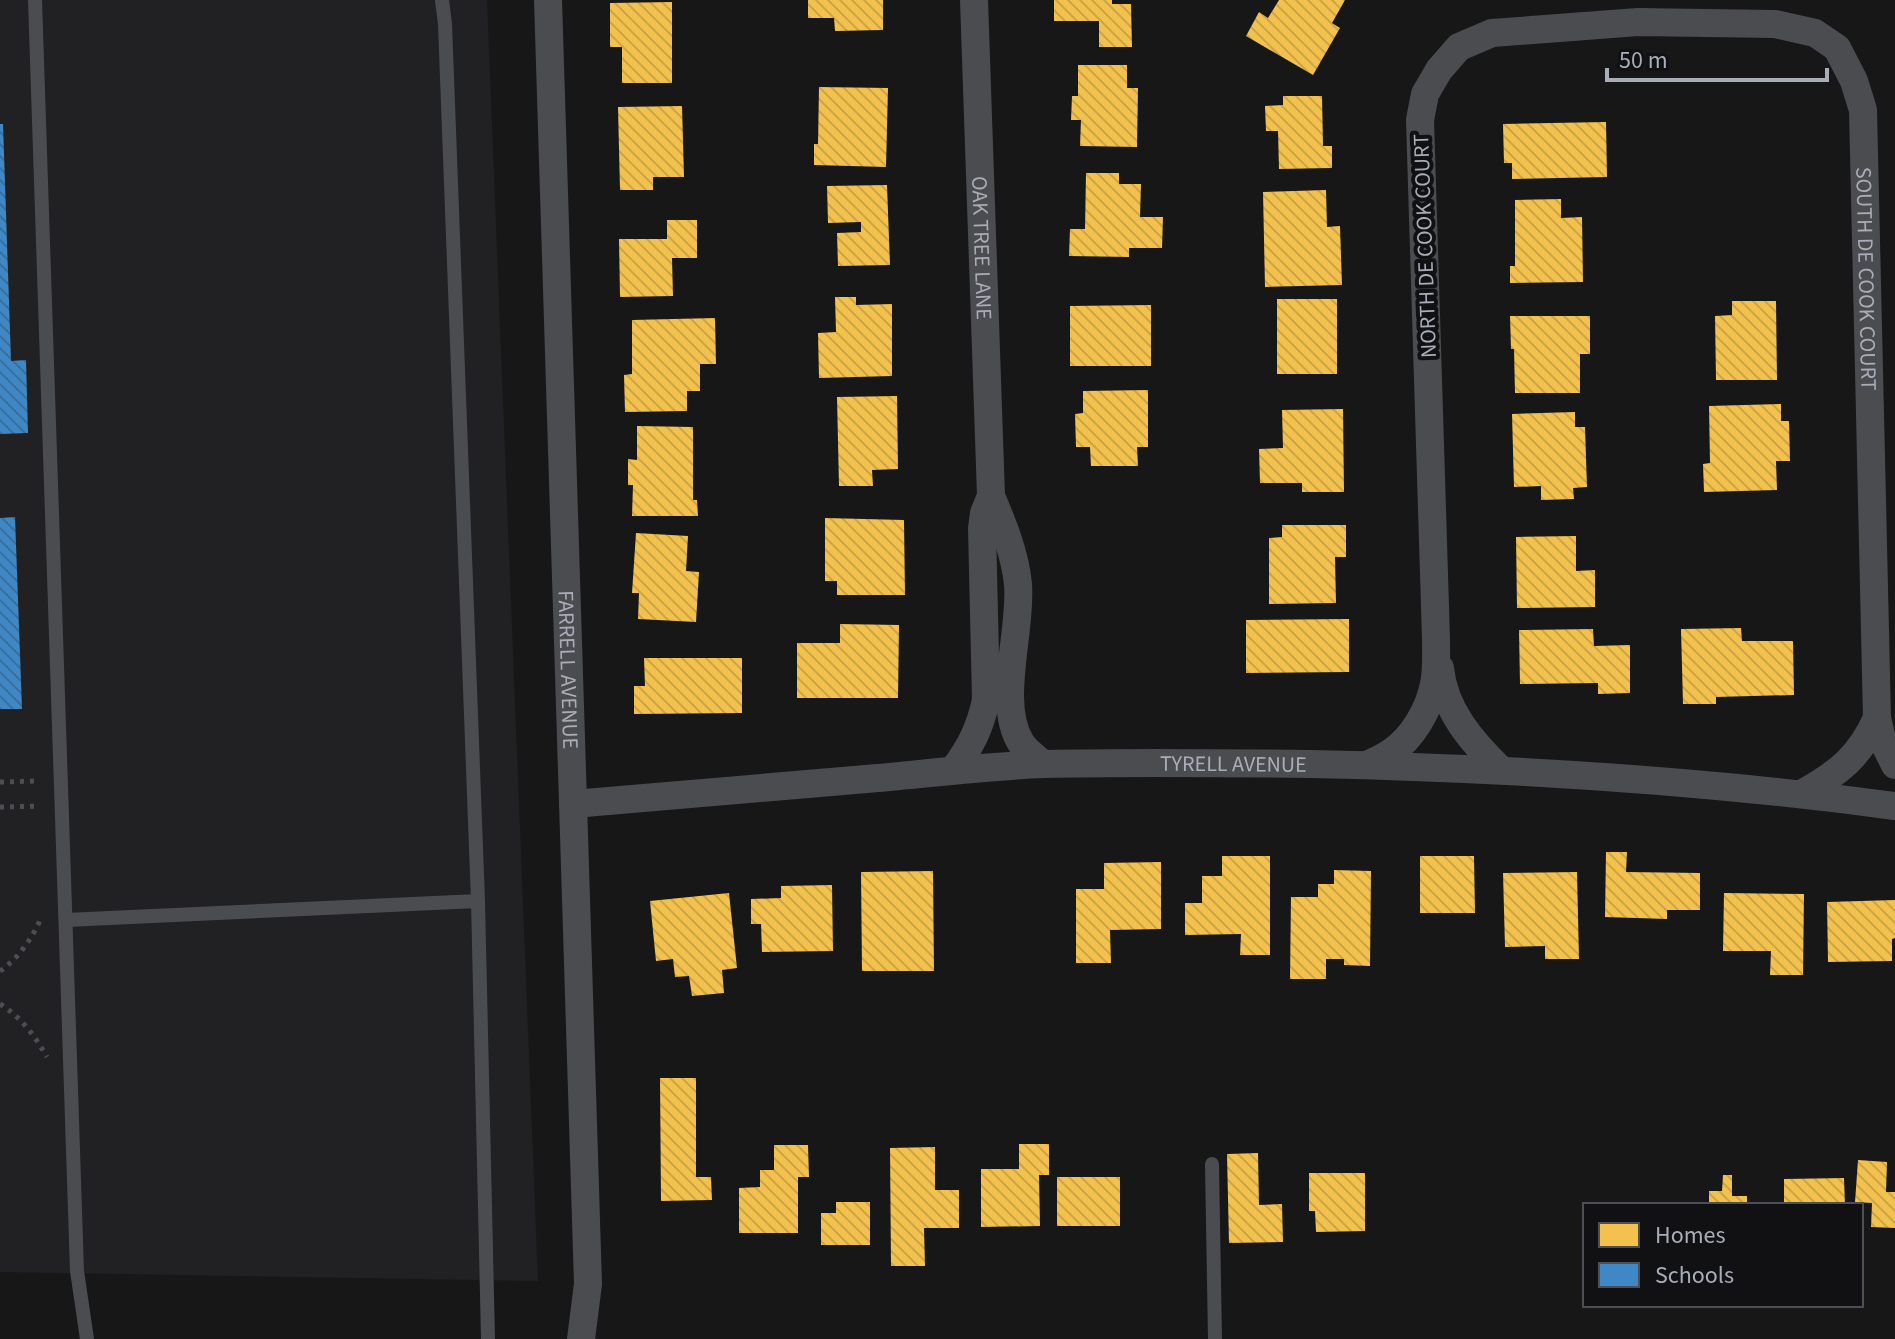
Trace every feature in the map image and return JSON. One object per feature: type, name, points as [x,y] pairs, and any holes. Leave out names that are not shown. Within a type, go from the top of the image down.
[{"type":"street","name":"FARRELL AVENUE","points":[[548,0],[588,1284],[581,1339]]},
{"type":"street","name":"OAK TREE LANE","points":[[974,0],[991,496],[1003,525],[1018,582],[1019,607],[1010,696],[1014,728],[1022,745],[1043,764]]},
{"type":"street","name":"NORTH DE COOK COURT","points":[[1367,765],[1392,752],[1408,737],[1420,720],[1435,683],[1420,120],[1425,94],[1439,70],[1459,47],[1492,33],[1638,22]]},
{"type":"street","name":"SOUTH DE COOK COURT","points":[[1638,22],[1775,24],[1815,33],[1837,48],[1854,81],[1863,110],[1877,718],[1882,739],[1895,765]]},
{"type":"street","name":"OAK TREE LANE","points":[[954,769],[972,745],[986,700],[982,528],[991,496]]},
{"type":"street","name":"NORTH DE COOK COURT","points":[[1436,639],[1441,678],[1449,703],[1478,748],[1501,770]]},
{"type":"street","points":[[1803,793],[1831,776],[1854,756],[1877,718]]},
{"type":"street","name":"TYRELL AVENUE","points":[[573,804],[954,769],[1043,764],[1235,763],[1367,765],[1607,776],[1803,793],[1895,806]]},
{"type":"lane","points":[[35,0],[77,1271],[87,1339]]},
{"type":"lane","points":[[442,0],[478,901],[488,1339]]},
{"type":"lane","points":[[66,920],[478,901]]},
{"type":"lane","points":[[1212,1164],[1215,1339]]},
{"type":"path","points":[[0,782],[38,781]]},
{"type":"path","points":[[0,807],[39,806]]},
{"type":"path","points":[[0,971],[32,937],[42,916]]},
{"type":"path","points":[[0,1004],[22,1021],[47,1057]]},
{"type":"shaded area","points":[[0,0],[487,0],[538,1281],[0,1272]]},
{"type":"building: Homes","points":[[808,0],[883,0],[883,30],[835,31],[834,18],[808,18]]},
{"type":"building: Homes","points":[[1054,0],[1112,0],[1112,4],[1131,4],[1132,47],[1099,47],[1099,21],[1054,21]]},
{"type":"building: Homes","points":[[1279,0],[1345,0],[1332,23],[1340,28],[1313,75],[1246,36],[1259,12],[1268,18]]},
{"type":"building: Homes","points":[[672,2],[672,83],[622,83],[622,47],[610,47],[610,3]]},
{"type":"building: Homes","points":[[1078,65],[1127,65],[1127,88],[1138,88],[1137,147],[1080,146],[1081,120],[1071,120],[1072,96],[1078,96]]},
{"type":"building: Homes","points":[[819,87],[888,88],[886,167],[814,165],[814,144],[818,144]]},
{"type":"building: Homes","points":[[1283,96],[1322,96],[1323,146],[1332,146],[1332,168],[1279,169],[1278,131],[1266,131],[1265,106],[1283,105]]},
{"type":"building: Homes","points":[[682,106],[684,177],[653,177],[653,190],[620,190],[618,107]]},
{"type":"building: Homes","points":[[1606,122],[1607,177],[1512,179],[1512,163],[1504,163],[1503,124]]},
{"type":"building: Homes","points":[[1086,173],[1119,173],[1119,184],[1141,184],[1140,217],[1163,217],[1162,248],[1129,248],[1129,257],[1069,256],[1070,229],[1085,229]]},
{"type":"building: Homes","points":[[887,185],[890,265],[838,266],[837,233],[861,232],[861,222],[828,223],[827,186]]},
{"type":"building: Homes","points":[[1326,190],[1327,227],[1340,226],[1342,285],[1265,287],[1263,192]]},
{"type":"building: Homes","points":[[1561,199],[1561,218],[1582,217],[1583,282],[1510,283],[1510,266],[1515,266],[1515,200]]},
{"type":"building: Homes","points":[[667,220],[697,220],[697,258],[672,258],[673,296],[620,297],[619,239],[667,239]]},
{"type":"building: Homes","points":[[835,297],[856,297],[856,305],[892,304],[892,376],[819,378],[818,333],[836,332]]},
{"type":"building: Homes","points":[[1277,299],[1337,299],[1337,374],[1277,374]]},
{"type":"building: Homes","points":[[1732,301],[1776,301],[1777,380],[1716,380],[1715,316],[1732,315]]},
{"type":"building: Homes","points":[[1151,305],[1151,366],[1070,366],[1070,306]]},
{"type":"building: Homes","points":[[1510,316],[1590,316],[1590,354],[1580,354],[1580,393],[1515,393]]},
{"type":"building: Homes","points":[[715,318],[716,364],[700,364],[700,391],[687,391],[687,411],[625,412],[624,375],[632,374],[632,320]]},
{"type":"building: Homes","points":[[1148,390],[1148,447],[1137,447],[1138,466],[1091,466],[1090,447],[1076,447],[1075,414],[1083,413],[1083,391]]},
{"type":"building: Homes","points":[[897,396],[898,469],[872,470],[873,486],[839,486],[837,397]]},
{"type":"building: Homes","points":[[1781,404],[1781,421],[1789,421],[1790,461],[1776,461],[1777,490],[1704,492],[1703,464],[1710,463],[1709,406]]},
{"type":"building: Homes","points":[[1343,409],[1344,492],[1302,492],[1302,483],[1260,483],[1259,449],[1283,448],[1282,410]]},
{"type":"building: Homes","points":[[1575,412],[1575,427],[1585,427],[1587,487],[1573,488],[1574,499],[1541,500],[1541,486],[1514,487],[1512,414]]},
{"type":"building: Homes","points":[[637,426],[693,427],[693,500],[697,500],[698,516],[632,516],[633,485],[628,485],[628,459],[637,460]]},
{"type":"building: Homes","points":[[825,518],[904,520],[905,595],[837,595],[837,581],[825,581]]},
{"type":"building: Homes","points":[[1282,525],[1346,525],[1346,557],[1335,557],[1336,603],[1269,604],[1269,538],[1282,537]]},
{"type":"building: Homes","points":[[636,533],[688,536],[686,571],[699,572],[696,622],[638,619],[639,593],[632,593]]},
{"type":"building: Homes","points":[[1576,536],[1576,571],[1595,570],[1595,607],[1517,608],[1516,537]]},
{"type":"building: Homes","points":[[1349,619],[1349,672],[1246,673],[1246,620]]},
{"type":"building: Homes","points":[[840,624],[899,625],[898,698],[797,698],[797,643],[840,643]]},
{"type":"building: Homes","points":[[1741,628],[1742,641],[1793,641],[1794,695],[1716,697],[1716,704],[1683,704],[1681,629]]},
{"type":"building: Homes","points":[[1593,629],[1594,646],[1630,645],[1630,693],[1598,694],[1598,683],[1520,684],[1519,630]]},
{"type":"building: Homes","points":[[644,658],[742,658],[742,713],[634,714],[634,686],[645,686]]},
{"type":"building: Homes","points":[[1606,852],[1627,852],[1626,872],[1700,873],[1700,910],[1667,910],[1667,919],[1605,917]]},
{"type":"building: Homes","points":[[1222,856],[1270,856],[1270,955],[1240,955],[1241,934],[1185,935],[1185,903],[1202,903],[1202,876],[1222,876]]},
{"type":"building: Homes","points":[[1420,856],[1474,856],[1475,913],[1420,913]]},
{"type":"building: Homes","points":[[1161,862],[1161,929],[1110,930],[1111,963],[1076,963],[1076,889],[1104,889],[1104,863]]},
{"type":"building: Homes","points":[[1334,870],[1371,871],[1370,966],[1344,965],[1344,959],[1326,959],[1326,979],[1290,979],[1291,897],[1318,897],[1318,884],[1334,884]]},
{"type":"building: Homes","points":[[933,871],[934,971],[862,971],[861,872]]},
{"type":"building: Homes","points":[[1577,872],[1579,959],[1545,959],[1545,946],[1505,947],[1503,873]]},
{"type":"building: Homes","points":[[832,885],[833,951],[762,952],[761,924],[751,924],[751,899],[781,898],[781,886]]},
{"type":"building: Homes","points":[[729,893],[737,968],[722,970],[724,993],[692,996],[689,976],[675,977],[673,959],[656,961],[650,901]]},
{"type":"building: Homes","points":[[1724,893],[1804,894],[1803,975],[1770,975],[1771,951],[1723,951]]},
{"type":"building: Homes","points":[[1895,900],[1892,961],[1828,962],[1827,902]]},
{"type":"building: Homes","points":[[660,1078],[696,1078],[696,1177],[711,1177],[712,1200],[661,1201]]},
{"type":"building: Homes","points":[[1019,1144],[1049,1144],[1049,1175],[1039,1175],[1040,1226],[981,1227],[981,1169],[1019,1169]]},
{"type":"building: Homes","points":[[774,1145],[808,1145],[809,1177],[798,1177],[798,1233],[739,1233],[739,1188],[760,1187],[760,1170],[774,1170]]},
{"type":"building: Homes","points":[[935,1147],[935,1190],[959,1190],[959,1228],[924,1228],[925,1266],[891,1266],[890,1148]]},
{"type":"building: Homes","points":[[1258,1153],[1259,1205],[1282,1204],[1283,1242],[1229,1243],[1227,1154]]},
{"type":"building: Homes","points":[[1858,1160],[1887,1162],[1886,1192],[1895,1192],[1895,1228],[1871,1227],[1872,1203],[1855,1202]]},
{"type":"building: Homes","points":[[1309,1173],[1365,1173],[1365,1231],[1316,1232],[1315,1211],[1309,1211]]},
{"type":"building: Homes","points":[[1723,1175],[1732,1175],[1732,1196],[1747,1196],[1747,1203],[1709,1203],[1709,1191],[1722,1191]]},
{"type":"building: Homes","points":[[1057,1177],[1120,1177],[1120,1226],[1057,1226]]},
{"type":"building: Homes","points":[[1844,1178],[1845,1203],[1784,1203],[1784,1179]]},
{"type":"building: Homes","points":[[836,1202],[870,1202],[870,1245],[821,1245],[821,1213],[836,1213]]},
{"type":"building: Schools","points":[[0,124],[3,124],[11,361],[26,360],[28,433],[0,434]]},
{"type":"building: Schools","points":[[15,517],[22,709],[0,709],[0,518]]}]
